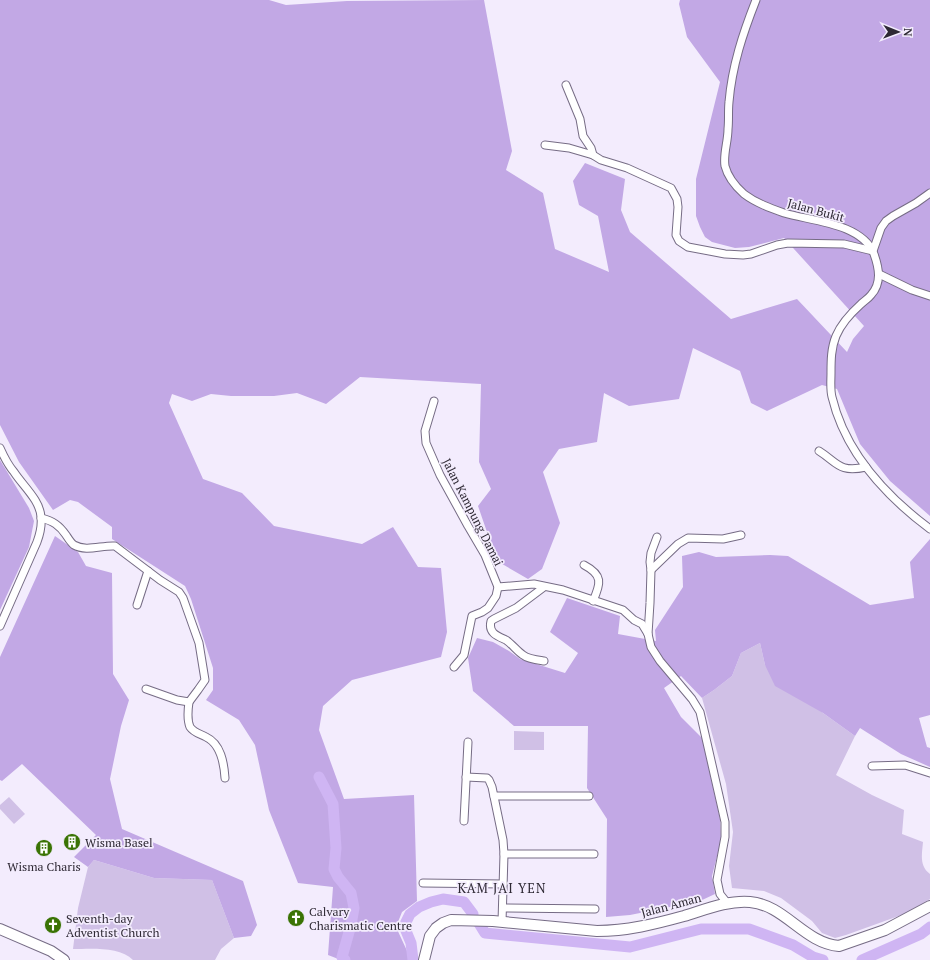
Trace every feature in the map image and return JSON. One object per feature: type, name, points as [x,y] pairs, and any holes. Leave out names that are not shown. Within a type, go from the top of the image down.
[{"type":"street","name":"Jalan Bukit","points":[[756,0],[743,33],[733,71],[725,157],[725,166],[728,177],[741,191],[760,203],[784,213],[847,229],[861,237],[873,252],[879,274]]},
{"type":"street","points":[[566,85],[580,118],[583,136],[594,155]]},
{"type":"street","points":[[545,145],[569,148],[594,155],[601,160],[627,168],[671,188],[677,199],[678,207],[676,235],[679,241],[688,247],[725,254],[743,256],[777,245],[788,244],[844,244],[873,252],[878,235],[886,221],[930,193]]},
{"type":"street","points":[[930,296],[912,290],[879,274],[874,292],[847,320],[838,332],[831,355],[832,396],[842,426],[866,467],[895,499],[930,529]]},
{"type":"street","name":"Jalan Kampung Damai","points":[[434,401],[425,430],[426,443],[440,475],[485,555],[498,587]]},
{"type":"street","points":[[0,448],[13,471],[36,502],[41,518],[40,532],[37,542],[0,626]]},
{"type":"street","points":[[819,451],[843,468],[858,469],[866,467]]},
{"type":"street","points":[[41,518],[52,520],[61,527],[74,545],[83,548],[115,546],[160,580],[179,592],[183,598],[199,643],[204,680],[189,702],[188,719],[191,728],[195,732],[213,741],[218,748],[224,765],[225,778]]},
{"type":"street","points":[[651,570],[678,544],[688,538],[723,539],[741,535]]},
{"type":"street","points":[[657,536],[651,553],[650,562],[651,570],[648,634],[651,647],[656,655],[692,699],[702,719],[725,822],[725,837],[717,880],[720,894],[728,904]]},
{"type":"street","points":[[584,565],[593,570],[600,584],[593,601]]},
{"type":"street","points":[[137,605],[148,571]]},
{"type":"street","points":[[454,667],[464,654],[472,616],[488,608],[496,596],[498,587],[534,584],[563,590],[623,610],[634,620],[642,624],[648,634]]},
{"type":"street","points":[[544,587],[516,608],[494,619],[490,627],[491,631],[497,637],[506,640],[523,655],[544,661]]},
{"type":"street","points":[[146,689],[177,700],[189,702]]},
{"type":"street","points":[[464,821],[468,742]]},
{"type":"street","points":[[872,766],[905,765],[930,773]]},
{"type":"street","points":[[466,777],[487,778],[491,783],[503,840],[502,922]]},
{"type":"street","points":[[494,796],[589,796]]},
{"type":"street","points":[[504,854],[594,854]]},
{"type":"street","points":[[423,883],[503,884]]},
{"type":"street","name":"Jalan Aman","points":[[424,960],[430,936],[443,923],[451,920],[502,922],[611,931],[653,924],[728,904],[750,902],[762,905],[783,914],[819,940],[839,946],[885,930],[930,906]]},
{"type":"street","points":[[503,908],[595,909]]},
{"type":"street","points":[[0,929],[50,951],[64,960]]},
{"type":"shaded area","points":[[0,0],[269,0],[286,5],[347,1],[484,0],[512,151],[506,170],[543,193],[555,249],[609,272],[598,216],[579,205],[573,181],[585,163],[625,179],[621,210],[630,232],[731,319],[797,299],[847,352],[853,339],[864,326],[784,238],[749,247],[735,248],[712,242],[705,237],[700,227],[696,216],[696,179],[720,82],[687,37],[679,4],[680,0],[930,0],[930,516],[890,481],[860,444],[837,389],[822,385],[767,411],[751,403],[740,371],[693,348],[679,399],[629,406],[604,393],[597,442],[559,449],[543,472],[560,523],[542,569],[528,579],[497,561],[478,506],[491,489],[479,462],[481,384],[360,377],[326,404],[297,393],[274,396],[231,396],[211,394],[192,401],[172,394],[169,403],[203,479],[242,493],[274,526],[362,544],[393,527],[418,567],[441,568],[447,632],[441,657],[352,680],[323,706],[319,730],[344,799],[414,795],[417,901],[402,912],[396,927],[408,953],[408,960],[341,960],[328,955],[333,887],[298,883],[269,810],[255,745],[239,720],[206,700],[213,690],[213,668],[191,599],[185,586],[112,539],[112,527],[78,502],[70,500],[53,510],[19,462],[0,425]]},
{"type":"shaded area","points":[[0,460],[29,508],[34,521],[29,547],[0,610]]},
{"type":"shaded area","points":[[55,536],[78,552],[86,566],[112,573],[113,674],[129,700],[121,726],[110,779],[122,829],[243,881],[257,925],[251,936],[234,938],[212,880],[154,878],[94,860],[88,867],[74,857],[96,835],[22,764],[2,781],[0,780],[0,657]]},
{"type":"shaded area","points":[[930,539],[930,715],[919,718],[927,747],[930,748],[930,767],[901,754],[860,728],[855,736],[823,713],[775,686],[765,665],[760,643],[741,653],[732,676],[702,698],[681,676],[664,688],[681,717],[702,738],[720,819],[721,841],[712,876],[715,894],[700,901],[630,915],[606,917],[607,819],[587,788],[588,726],[514,726],[473,691],[468,658],[477,638],[493,642],[520,659],[565,673],[578,653],[550,632],[567,598],[620,616],[618,634],[656,641],[655,630],[683,587],[682,556],[699,552],[716,557],[770,555],[788,556],[870,605],[914,598],[910,562]]},
{"type":"shaded area","points":[[760,643],[765,665],[823,713],[855,736],[836,775],[872,795],[904,810],[902,834],[923,842],[922,860],[926,871],[930,874],[930,899],[907,913],[835,938],[822,933],[812,921],[781,898],[764,891],[732,888],[729,866],[733,832],[726,784],[702,698],[732,676],[741,653]]},
{"type":"shaded area","points":[[514,731],[544,732],[544,750],[514,750]]},
{"type":"shaded area","points":[[9,797],[25,814],[14,824],[0,809],[0,805]]},
{"type":"shaded area","points":[[94,860],[154,878],[212,880],[234,938],[221,949],[215,960],[133,960],[121,952],[113,950],[73,949],[78,908],[88,867]]},
{"type":"waterway","points":[[319,777],[333,804],[336,848],[334,869],[338,877],[351,893],[354,908],[342,957],[345,960]]},
{"type":"waterway","points":[[413,960],[411,943],[404,926],[410,914],[419,907],[443,899],[464,902],[473,914]]},
{"type":"waterway","points":[[477,920],[485,933],[630,947],[701,929],[749,929],[793,945],[813,957],[823,960]]},
{"type":"waterway","points":[[862,960],[921,934],[930,927]]},
{"type":"place","name":"Wisma Basel","points":[[72,842]]},
{"type":"place","name":"Wisma Charis","points":[[44,848]]},
{"type":"place","name":"Calvary Charismatic Centre","points":[[296,918]]},
{"type":"place","name":"Seventh-day Adventist Church","points":[[53,925]]},
{"type":"district","name":"KAM JAI YEN","points":[[502,888]]}]
